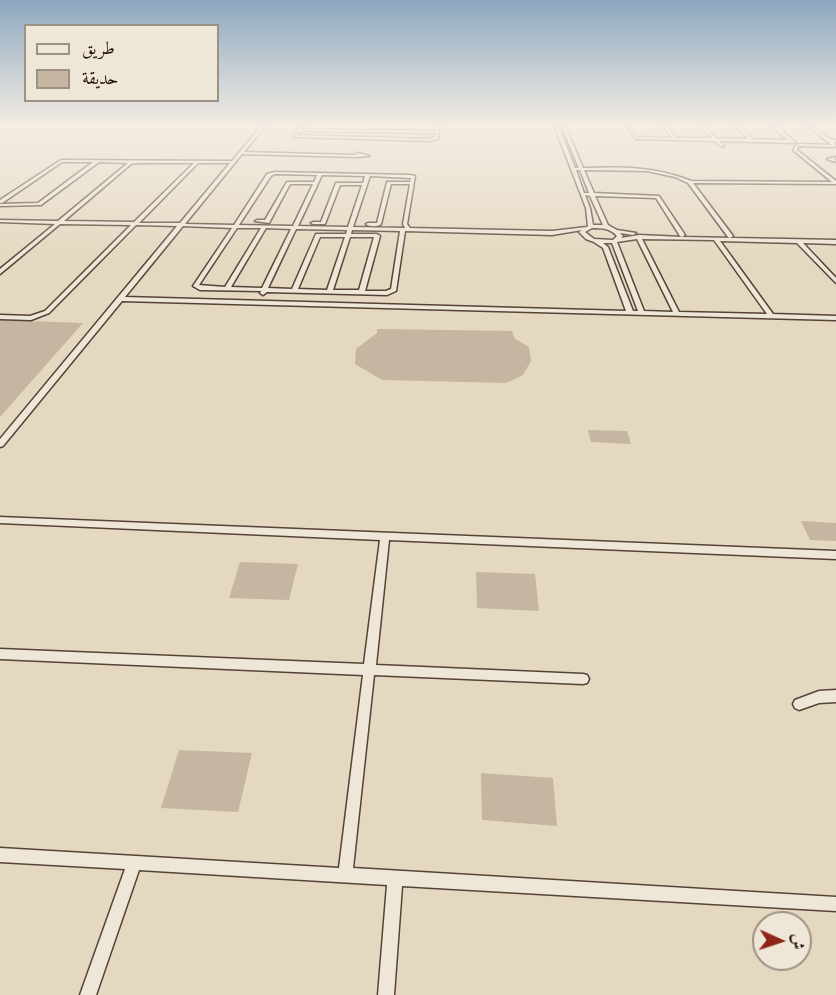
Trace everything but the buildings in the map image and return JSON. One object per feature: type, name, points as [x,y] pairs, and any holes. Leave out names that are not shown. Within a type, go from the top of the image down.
[{"type":"street","points":[[0,204],[46,171]]},
{"type":"street","points":[[0,204],[39,204],[84,171]]},
{"type":"street","points":[[0,272],[117,171]]},
{"type":"street","points":[[0,317],[31,318],[47,312],[186,171]]},
{"type":"street","points":[[0,444],[225,171]]},
{"type":"street","points":[[575,171],[592,223],[582,232],[588,239]]},
{"type":"street","points":[[583,171],[606,226],[615,230],[620,236],[616,240]]},
{"type":"street","points":[[657,171],[690,182],[836,183]]},
{"type":"street","points":[[820,171],[836,183]]},
{"type":"street","points":[[275,173],[320,174],[413,177],[394,290],[387,293],[329,292],[200,288],[196,286],[269,175],[275,173]]},
{"type":"street","points":[[258,303],[320,174]]},
{"type":"street","points":[[329,292],[368,175]]},
{"type":"street","points":[[690,182],[730,236]]},
{"type":"street","points":[[0,221],[180,225],[267,222],[289,183],[316,183]]},
{"type":"street","points":[[294,291],[318,235],[378,224],[389,183],[412,183]]},
{"type":"street","points":[[237,224],[264,227],[323,223],[338,184],[365,184]]},
{"type":"street","points":[[584,194],[657,197],[682,235]]},
{"type":"street","points":[[296,225],[350,230],[377,236],[362,292]]},
{"type":"street","points":[[227,289],[264,227]]},
{"type":"street","points":[[350,230],[404,228],[552,232],[588,228],[682,235],[836,240]]},
{"type":"street","points":[[552,232],[596,241],[639,237],[836,240]]},
{"type":"street","points":[[639,237],[677,314]]},
{"type":"street","points":[[715,238],[771,316]]},
{"type":"street","points":[[616,240],[642,313]]},
{"type":"street","points":[[797,240],[836,281]]},
{"type":"street","points":[[596,241],[605,247],[630,312]]},
{"type":"street","points":[[120,299],[836,318]]},
{"type":"street","points":[[0,520],[836,555]]},
{"type":"street","points":[[345,875],[385,536]]},
{"type":"street","points":[[0,654],[584,679]]},
{"type":"street","points":[[799,704],[819,697],[836,696]]},
{"type":"street","points":[[0,855],[836,904]]},
{"type":"street","points":[[88,995],[134,863]]},
{"type":"street","points":[[386,995],[395,878]]},
{"type":"green space","points":[[0,320],[83,323],[0,417]]},
{"type":"green space","points":[[377,329],[512,331],[514,338],[529,347],[531,361],[523,375],[506,383],[382,380],[355,364],[356,349],[377,333]]},
{"type":"green space","points":[[588,430],[627,431],[631,444],[591,442]]},
{"type":"green space","points":[[801,521],[836,523],[836,541],[810,540]]},
{"type":"green space","points":[[240,562],[298,564],[289,600],[229,598]]},
{"type":"green space","points":[[476,572],[535,574],[539,611],[477,608]]},
{"type":"green space","points":[[179,750],[252,753],[238,812],[161,808]]},
{"type":"green space","points":[[481,773],[553,778],[557,826],[482,820]]}]
